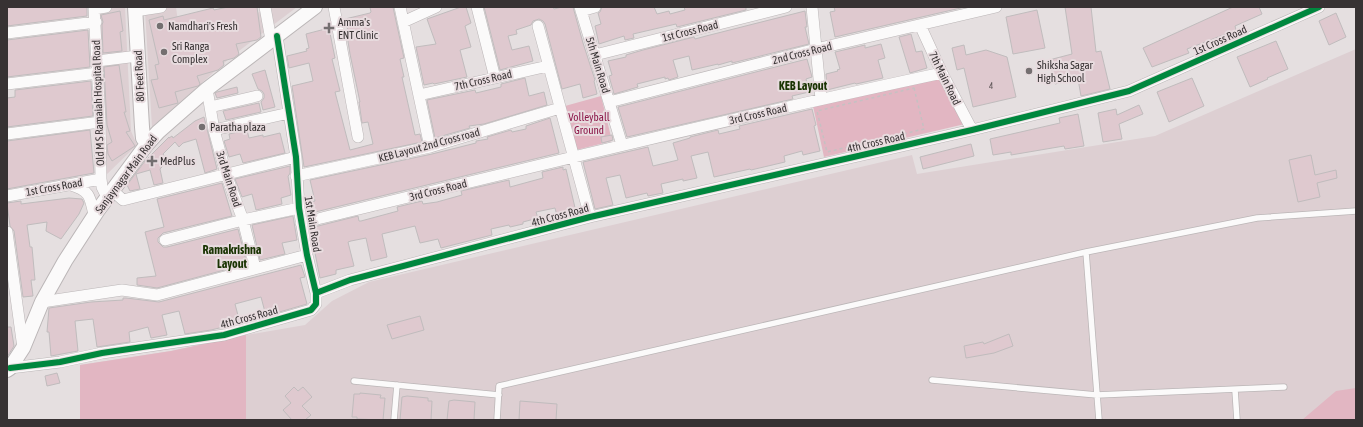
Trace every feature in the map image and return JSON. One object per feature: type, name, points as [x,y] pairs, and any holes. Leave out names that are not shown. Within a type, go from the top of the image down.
[{"type":"street","points":[[94,8],[106,7]]},
{"type":"street","points":[[135,9],[161,7]]},
{"type":"street","name":"1st Main Road","points":[[265,7],[274,38],[289,113],[296,157],[296,176],[301,223],[316,293]]},
{"type":"street","name":"Sanjaynagar Main Road","points":[[8,369],[23,348],[42,302],[65,261],[94,215],[147,144],[158,132],[207,89],[315,7]]},
{"type":"street","points":[[334,7],[358,137]]},
{"type":"street","points":[[400,7],[430,147]]},
{"type":"street","points":[[403,22],[436,7]]},
{"type":"street","points":[[477,7],[496,78]]},
{"type":"street","points":[[581,9],[595,7]]},
{"type":"street","name":"1st Cross Road","points":[[595,55],[786,7]]},
{"type":"street","points":[[812,7],[821,99]]},
{"type":"street","name":"2nd Cross Road","points":[[609,102],[816,49],[996,7]]},
{"type":"street","name":"1st Cross Road","points":[[1129,91],[1302,11],[1319,7]]},
{"type":"street","name":"Old M S Ramaiah Hospital Road","points":[[94,8],[96,22],[101,179],[102,187],[109,194]]},
{"type":"street","name":"80 Feet Road","points":[[135,9],[143,138],[147,144]]},
{"type":"street","name":"5th Main Road","points":[[581,9],[622,145]]},
{"type":"street","points":[[7,33],[96,22]]},
{"type":"street","name":"7th Main Road","points":[[920,24],[942,73],[972,130]]},
{"type":"street","points":[[538,26],[590,217]]},
{"type":"street","points":[[97,61],[138,56]]},
{"type":"street","name":"7th Cross Road","points":[[419,95],[548,66]]},
{"type":"street","points":[[7,84],[98,72]]},
{"type":"street","name":"3rd Cross Road","points":[[301,223],[622,145],[942,73]]},
{"type":"street","name":"3rd Main Road","points":[[207,89],[214,130],[226,174],[243,220],[255,268]]},
{"type":"street","name":"4th Cross Road","points":[[8,369],[224,335],[311,310],[316,304],[316,293],[350,280],[590,217],[972,130],[1129,91]]},
{"type":"street","points":[[210,107],[257,96]]},
{"type":"street","name":"KEB Layout 2nd Cross road","points":[[296,176],[430,147],[560,108]]},
{"type":"street","points":[[214,130],[289,113]]},
{"type":"street","points":[[7,134],[100,122]]},
{"type":"street","points":[[109,194],[123,200],[296,157]]},
{"type":"street","name":"1st Cross Road","points":[[7,196],[101,179]]},
{"type":"street","points":[[70,184],[82,188],[87,192],[92,202],[94,215]]},
{"type":"street","points":[[165,240],[243,220],[299,208]]},
{"type":"street","points":[[7,232],[23,348]]},
{"type":"street","points":[[42,302],[122,290],[157,295],[307,255]]},
{"type":"lane","points":[[497,420],[499,386],[1086,252],[1257,218],[1356,211]]},
{"type":"lane","points":[[1086,252],[1099,420]]},
{"type":"lane","points":[[932,380],[1097,396],[1284,388]]},
{"type":"lane","points":[[354,381],[499,395]]},
{"type":"lane","points":[[394,420],[397,385]]},
{"type":"lane","points":[[1235,390],[1236,420]]},
{"type":"path","points":[[914,88],[924,129],[827,152],[817,111],[914,88]]},
{"type":"shaded area","points":[[94,7],[125,7],[131,131],[137,145],[105,176]]},
{"type":"shaded area","points":[[176,7],[184,67],[266,7],[297,7],[231,57],[152,127],[145,11]]},
{"type":"shaded area","points":[[1356,49],[1356,420],[80,420],[80,365],[171,351],[246,335],[305,325],[332,301],[369,282],[912,155],[917,174],[1155,136]]},
{"type":"green space","points":[[940,77],[965,124],[824,157],[813,106]]},
{"type":"green space","name":"Volleyball Ground","points":[[601,96],[612,141],[576,150],[565,106]]},
{"type":"green space","points":[[246,335],[246,420],[80,420],[80,365],[171,351]]},
{"type":"green space","points":[[1356,388],[1356,420],[1302,420],[1336,391]]},
{"type":"building","points":[[7,7],[87,7],[87,16],[7,26]]},
{"type":"building","points":[[228,7],[257,7],[261,37],[257,40],[236,44],[239,54],[234,58],[223,61],[224,65],[218,70],[197,76],[200,84],[198,86],[175,92],[178,103],[159,108],[151,80],[158,79],[155,65],[159,64],[149,20],[163,16],[164,20],[213,8],[214,10]]},
{"type":"building","points":[[370,7],[393,7],[404,58],[400,59],[404,77],[402,77],[415,135],[420,134],[422,142],[304,167],[292,86],[313,81],[309,63],[289,68],[287,56],[307,51],[306,49],[309,48],[306,34],[329,28],[335,58],[332,59],[340,91],[335,92],[350,150],[373,144],[368,122],[362,123],[360,102],[350,54],[347,35],[349,35],[345,19],[370,13]]},
{"type":"building","points":[[461,7],[466,7],[471,23],[465,26],[471,47],[460,50],[467,77],[424,85],[416,47],[436,44],[427,19]]},
{"type":"building","points":[[484,7],[553,7],[554,9],[573,7],[595,80],[597,94],[583,98],[580,84],[562,89],[545,24],[539,19],[533,21],[531,25],[516,30],[517,34],[508,36],[512,50],[529,46],[533,61],[500,70]]},
{"type":"building","points":[[602,7],[654,7],[657,14],[669,11],[670,14],[685,10],[684,7],[746,7],[746,10],[677,27],[676,24],[633,34],[634,38],[625,40],[624,36],[599,44],[595,26],[601,24],[598,13]]},
{"type":"building","points":[[834,7],[965,7],[835,37],[830,12],[835,11]]},
{"type":"building","points":[[1065,7],[1091,7],[1096,52],[1101,51],[1110,89],[1081,96],[1078,79],[1055,84],[1049,60],[1072,54]]},
{"type":"building","points":[[1233,7],[1259,7],[1262,14],[1235,26],[1236,30],[1187,49],[1189,53],[1152,67],[1143,48]]},
{"type":"building","points":[[1037,10],[1045,48],[1013,54],[1006,17]]},
{"type":"building","points":[[120,11],[123,31],[120,32],[122,51],[103,53],[103,22],[101,15]]},
{"type":"building","points":[[805,11],[807,27],[805,27],[809,44],[732,63],[732,61],[692,70],[689,56],[673,60],[678,77],[669,80],[668,78],[665,79],[665,77],[637,84],[638,87],[614,94],[609,76],[612,75],[608,61],[694,37],[695,39]]},
{"type":"building","points":[[1336,13],[1346,37],[1329,45],[1319,21]]},
{"type":"building","points":[[88,30],[90,67],[7,77],[7,40]]},
{"type":"building","points":[[911,34],[916,52],[922,51],[927,68],[910,73],[899,37]]},
{"type":"building","points":[[1276,41],[1288,69],[1250,87],[1237,57]]},
{"type":"building","points":[[881,44],[885,58],[878,60],[883,78],[827,90],[826,74],[838,71],[837,70],[840,69],[835,52],[865,45],[865,48]]},
{"type":"building","name":"Shiksha Sagar High School","points":[[964,45],[966,55],[986,50],[1007,57],[1016,97],[973,107],[964,68],[957,70],[952,48]]},
{"type":"building","points":[[807,59],[812,77],[806,79],[809,92],[792,96],[793,99],[627,137],[618,107]]},
{"type":"building","points":[[119,65],[126,112],[124,112],[130,131],[126,132],[135,146],[112,161],[108,154],[107,145],[112,142],[107,125],[104,67]]},
{"type":"building","points":[[265,70],[275,107],[263,110],[261,102],[264,98],[264,94],[258,89],[252,74]]},
{"type":"building","points":[[525,78],[529,96],[544,92],[547,105],[484,124],[469,126],[470,128],[435,138],[427,100],[475,90],[476,93],[501,87],[501,84]]},
{"type":"building","points":[[1192,78],[1204,106],[1169,122],[1157,92]]},
{"type":"building","points":[[91,81],[93,116],[7,127],[7,98],[15,97],[15,90]]},
{"type":"building","points":[[237,87],[238,93],[217,98],[215,93]]},
{"type":"building","points":[[259,103],[261,112],[226,120],[223,111]]},
{"type":"building","points":[[1139,105],[1143,114],[1119,124],[1122,139],[1103,142],[1098,113],[1116,109],[1117,115]]},
{"type":"building","points":[[812,109],[816,125],[814,126],[820,151],[803,155],[802,151],[784,156],[785,162],[714,177],[708,152],[691,156],[697,178],[683,181],[683,179],[661,184],[663,193],[648,196],[647,193],[626,198],[620,175],[606,178],[613,205],[595,209],[583,162],[648,147],[653,166],[678,160],[673,143],[718,130],[719,134],[740,129],[739,126]]},
{"type":"building","points":[[1078,114],[1084,146],[1065,149],[1064,146],[1011,155],[1011,152],[993,155],[990,139],[1060,123],[1059,118]]},
{"type":"building","points":[[204,117],[217,169],[205,173],[196,139],[183,143],[179,147],[175,142],[163,154],[168,160],[160,169],[163,183],[154,185],[150,170],[136,174],[140,189],[130,191],[127,185],[145,161],[169,137],[172,136],[173,138],[195,121]]},
{"type":"building","points":[[550,118],[559,153],[307,214],[306,203],[315,201],[310,180],[476,143],[476,141],[488,139],[487,137],[511,130],[512,132],[526,129],[526,126]]},
{"type":"building","points":[[90,130],[94,173],[7,189],[7,141]]},
{"type":"building","points":[[247,130],[249,138],[263,135],[263,137],[280,133],[285,153],[243,163],[240,154],[229,157],[224,141],[230,139],[229,134]]},
{"type":"building","points":[[612,135],[613,140],[602,143],[601,137]]},
{"type":"building","points":[[971,144],[974,156],[923,169],[920,157]]},
{"type":"building","points":[[1311,155],[1315,175],[1336,170],[1337,178],[1317,183],[1320,197],[1298,202],[1289,160]]},
{"type":"building","points":[[290,166],[290,173],[288,176],[291,195],[281,198],[282,204],[256,210],[252,194],[242,197],[235,179]]},
{"type":"building","points":[[563,167],[563,170],[566,169],[576,212],[557,216],[555,208],[536,212],[538,218],[523,222],[523,224],[491,229],[492,235],[441,248],[438,239],[420,243],[415,226],[382,234],[387,257],[371,261],[366,238],[351,241],[348,242],[354,266],[336,270],[336,274],[320,278],[310,228],[358,216],[359,221],[361,221],[398,211],[397,207],[422,201],[423,204],[437,202],[462,195],[461,191],[509,180],[510,187],[543,178],[542,172]]},
{"type":"building","points":[[222,183],[232,216],[163,233],[158,238],[158,242],[163,247],[167,247],[238,229],[247,264],[157,288],[137,285],[137,278],[156,276],[145,232],[164,227],[157,199]]},
{"type":"building","points":[[69,198],[82,199],[84,203],[79,214],[61,239],[46,231],[47,222],[27,225],[30,247],[32,247],[35,280],[31,280],[33,296],[23,297],[14,231],[10,226],[7,203],[21,201],[21,204]]},
{"type":"building","points":[[293,216],[297,240],[282,243],[285,254],[260,260],[252,225]]},
{"type":"building","points":[[301,265],[305,277],[300,278],[307,304],[276,313],[275,310],[265,312],[261,297],[235,304],[240,323],[185,334],[179,311],[162,315],[167,335],[151,338],[148,327],[129,332],[130,342],[97,347],[93,319],[75,321],[78,351],[51,356],[49,332],[47,332],[49,308],[91,302],[123,300],[123,298],[159,302]]},
{"type":"building","points":[[420,316],[424,330],[392,339],[387,325]]},
{"type":"building","points":[[7,327],[11,327],[14,346],[7,357]]},
{"type":"building","points":[[1009,334],[1013,346],[994,353],[966,358],[964,346],[983,342],[984,344]]},
{"type":"building","points":[[57,373],[60,383],[47,386],[45,376]]},
{"type":"building","points":[[294,387],[298,391],[303,387],[312,397],[302,406],[311,415],[305,420],[292,420],[283,410],[291,403],[285,396]]},
{"type":"building","points":[[360,393],[381,395],[380,398],[385,398],[383,420],[357,419],[357,417],[352,417],[354,394]]},
{"type":"building","points":[[402,397],[428,398],[428,401],[432,401],[431,420],[400,420]]},
{"type":"building","points":[[449,401],[475,402],[474,420],[447,420]]},
{"type":"building","points":[[520,401],[557,404],[556,420],[519,420]]},
{"type":"cycle path","points":[[316,293],[350,280],[590,217],[972,130],[1129,91],[1319,7]]},
{"type":"cycle path","points":[[10,368],[60,362],[102,353],[224,335],[311,310],[316,304],[316,293],[307,255],[299,208],[296,157],[277,36]]},
{"type":"place","name":"Namdhari's Fresh","points":[[160,26]]},
{"type":"place","name":"Amma's ENT Clinic","points":[[329,28]]},
{"type":"place","name":"Sri Ranga Complex","points":[[164,52]]},
{"type":"place","name":"Shiksha Sagar High School","points":[[1029,71]]},
{"type":"place","name":"Paratha plaza","points":[[202,127]]},
{"type":"place","name":"MedPlus","points":[[152,161]]},
{"type":"district","name":"KEB Layout","points":[[803,86]]},
{"type":"district","name":"Ramakrishna Layout","points":[[232,257]]}]
